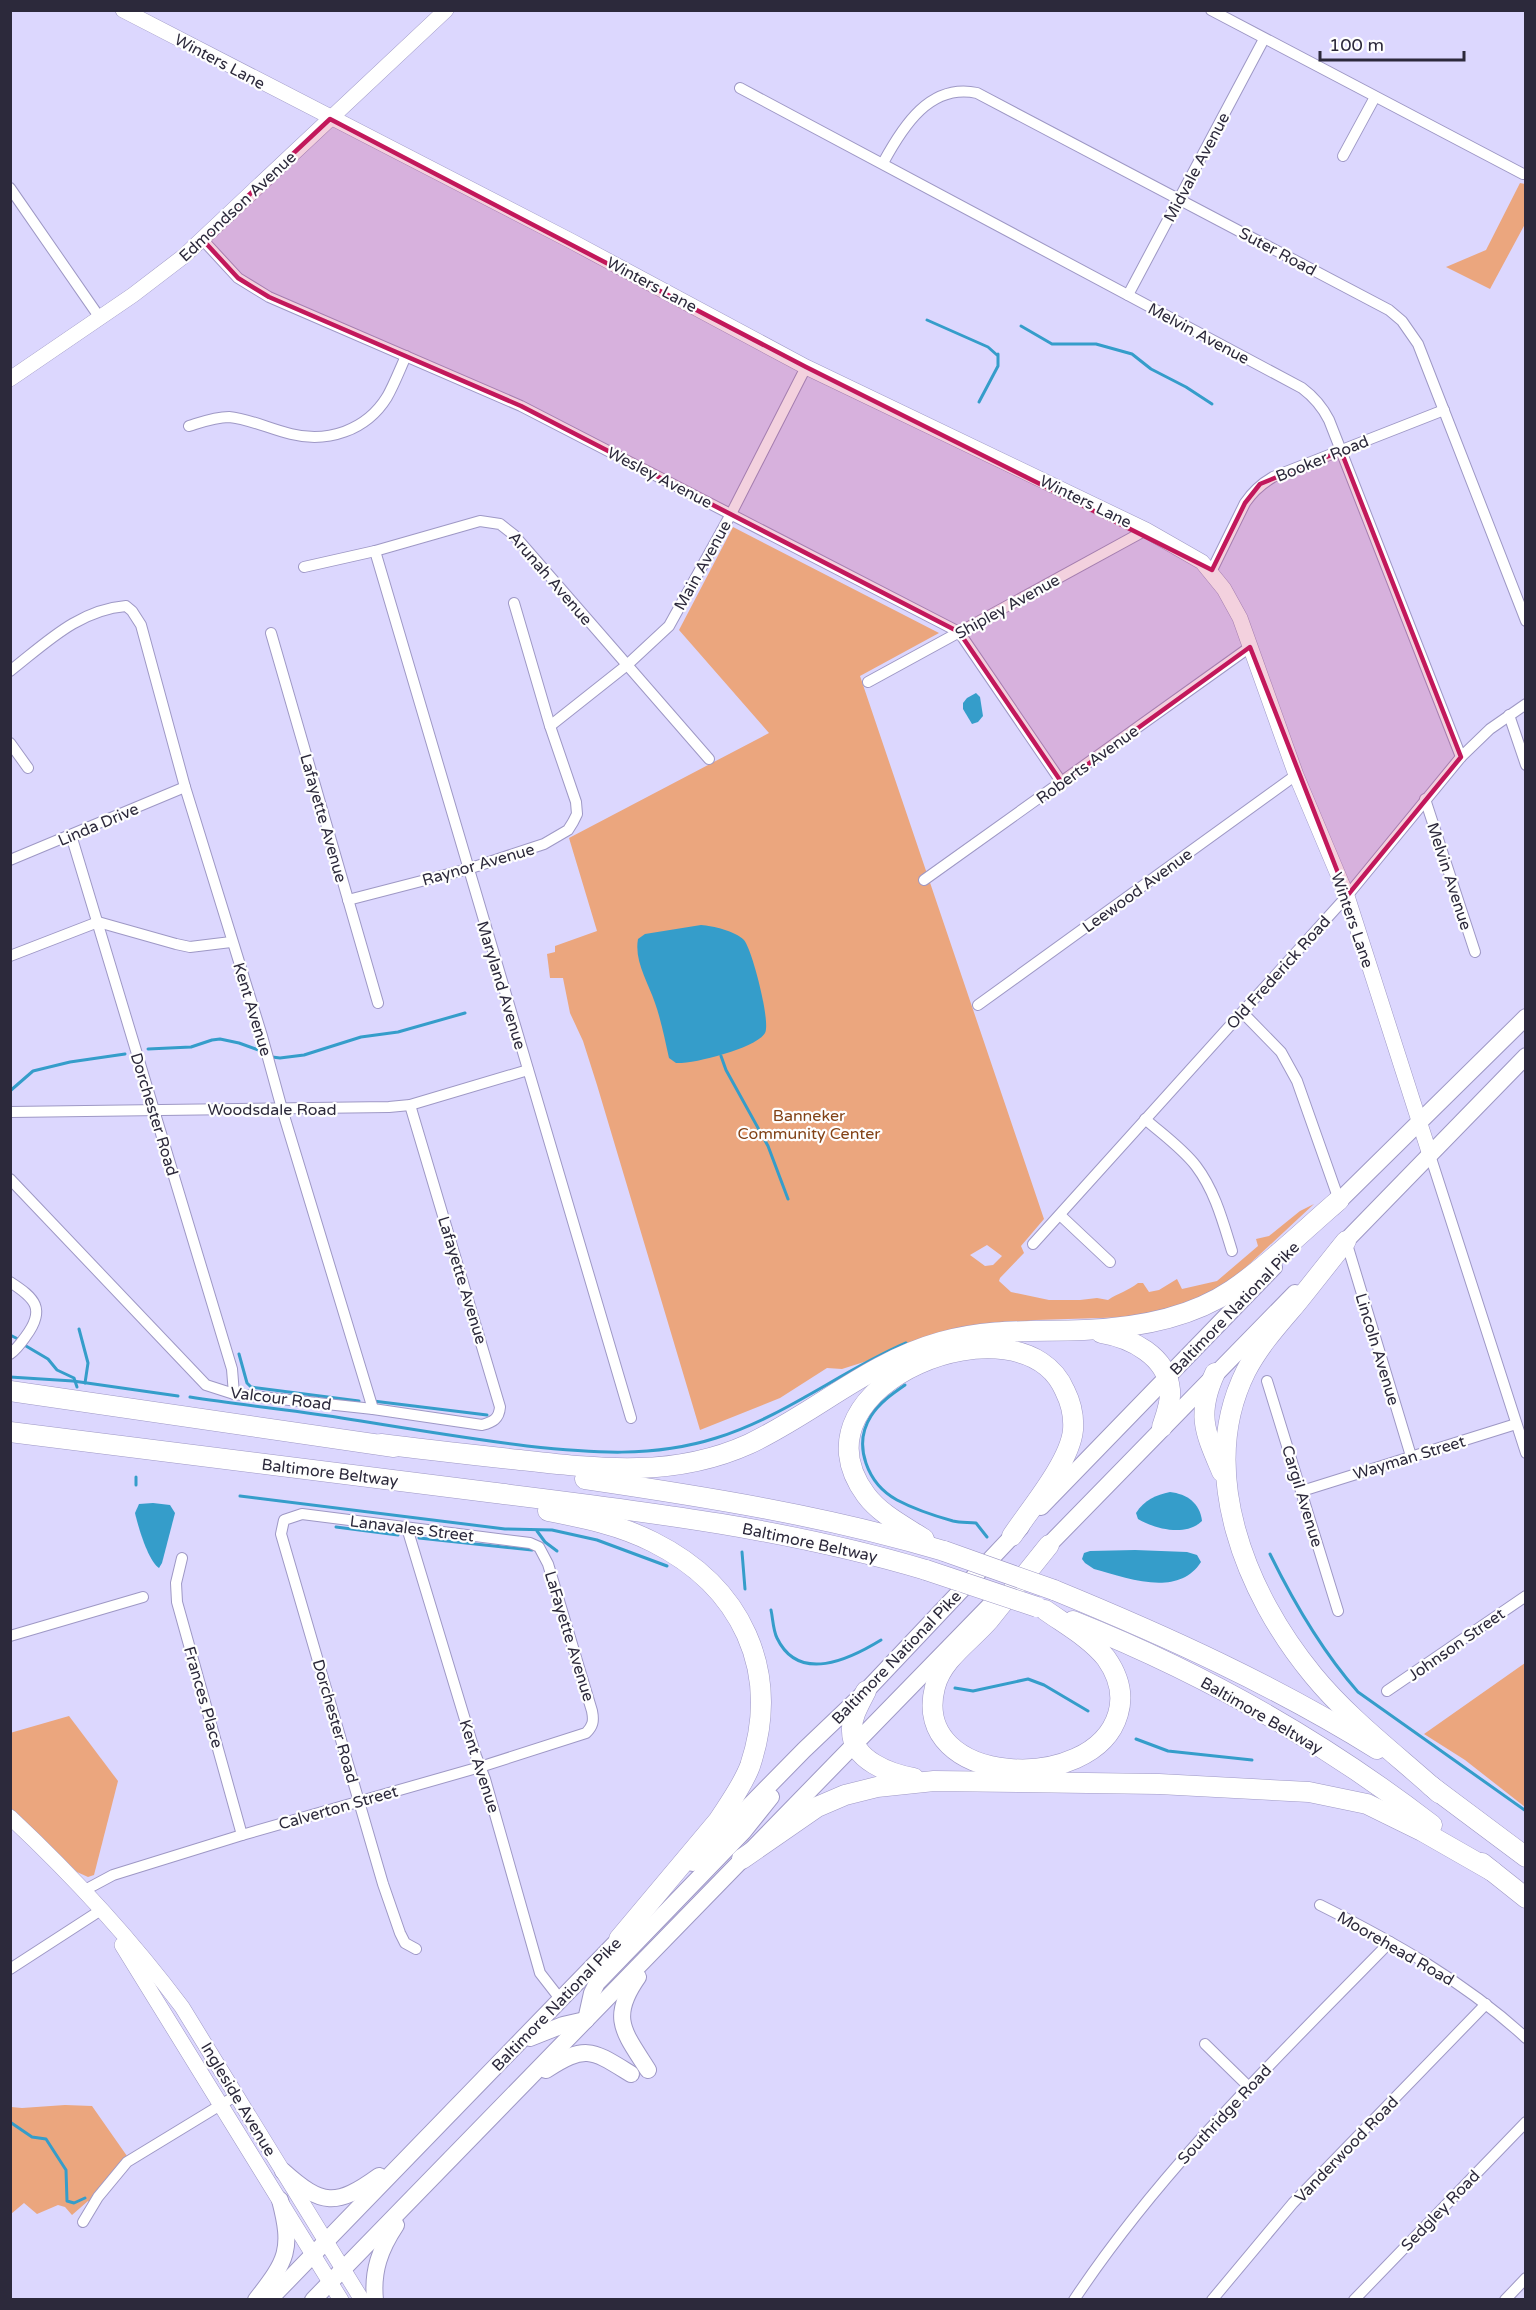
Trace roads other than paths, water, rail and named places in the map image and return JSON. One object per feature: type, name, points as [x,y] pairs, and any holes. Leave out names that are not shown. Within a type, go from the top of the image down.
[{"type":"highway","points":[[381,1444],[604,1469],[686,1465],[726,1453],[770,1433],[876,1368],[923,1348],[989,1332],[1084,1330],[1151,1323],[1178,1316],[1232,1291],[1339,1200]]},
{"type":"highway","points":[[1226,1480],[1230,1415],[1246,1372],[1271,1332],[1346,1241]]},
{"type":"highway","points":[[1084,1330],[1110,1334],[1141,1348],[1161,1365],[1170,1389],[1162,1427]]},
{"type":"highway","points":[[944,1551],[879,1509],[866,1496],[852,1469],[850,1438],[853,1423],[860,1408],[871,1394],[904,1372],[946,1355],[994,1349],[1030,1355],[1056,1374],[1070,1402],[1073,1432],[1067,1452],[1012,1536]]},
{"type":"highway","points":[[1215,1373],[1206,1394],[1203,1418],[1226,1480],[1234,1523],[1252,1574],[1282,1631],[1297,1654],[1330,1694],[1439,1792]]},
{"type":"highway","name":"Baltimore Beltway","points":[[10,1391],[381,1444],[522,1470],[724,1500],[862,1528],[944,1551],[1054,1590],[1168,1638],[1272,1688],[1338,1725],[1396,1762],[1526,1857]]},
{"type":"highway","name":"Baltimore Beltway","points":[[10,1432],[650,1512],[723,1523],[845,1547],[926,1570],[1041,1608],[1164,1660],[1261,1711],[1397,1799],[1526,1898]]},
{"type":"highway","points":[[348,1474],[575,1516],[629,1531],[677,1556],[702,1573],[738,1616],[748,1637],[761,1687],[761,1712],[749,1768],[718,1821],[619,1939]]},
{"type":"highway","points":[[1041,1608],[1086,1639],[1105,1657],[1113,1669],[1121,1695],[1116,1721],[1108,1734],[1083,1755],[1049,1767],[1033,1770],[997,1768],[963,1756],[940,1734],[934,1720],[935,1684],[951,1659],[987,1622],[1049,1545]]},
{"type":"highway","points":[[866,1691],[853,1723],[854,1744],[861,1755],[877,1766],[908,1777],[934,1781]]},
{"type":"highway","points":[[742,1859],[802,1816],[832,1800],[877,1787],[934,1781],[1159,1784],[1281,1789],[1327,1794],[1367,1804],[1388,1812],[1492,1871]]},
{"type":"main road","name":"Baltimore National Pike","points":[[269,2300],[804,1750],[866,1691],[1012,1536],[1339,1200],[1526,1017]]},
{"type":"main road","name":"Baltimore National Pike","points":[[313,2300],[1526,1056]]},
{"type":"main road","points":[[519,2043],[542,2032],[586,2020],[592,1993],[597,1983],[743,1832],[777,1790],[804,1750]]},
{"type":"main road","points":[[648,2070],[629,2040],[621,2017],[626,1994],[663,1941]]},
{"type":"main road","points":[[520,2087],[560,2061],[581,2052],[602,2056],[631,2074]]},
{"type":"main road","points":[[283,2171],[313,2195],[333,2199],[342,2198],[361,2189],[418,2147]]},
{"type":"main road","points":[[375,2300],[374,2271],[379,2256],[386,2240],[419,2192]]},
{"type":"main road","points":[[256,2300],[274,2276],[285,2251],[287,2227],[280,2200]]},
{"type":"street","name":"Winters Lane","points":[[123,10],[330,119],[571,241],[807,367],[1146,530],[1190,554],[1211,572],[1233,603],[1296,775],[1347,896],[1526,1453]]},
{"type":"street","name":"Edmondson Avenue","points":[[10,379],[161,275],[446,10]]},
{"type":"street","points":[[1211,10],[1523,174]]},
{"type":"street","name":"Midvale Avenue","points":[[1128,295],[1264,39]]},
{"type":"street","name":"Melvin Avenue","points":[[740,87],[1314,396],[1323,407],[1341,451],[1461,757]]},
{"type":"street","name":"Suter Road","points":[[883,163],[895,140],[925,105],[945,93],[967,90],[989,97],[1389,310],[1402,321],[1418,344],[1526,621]]},
{"type":"street","points":[[1343,156],[1375,96]]},
{"type":"street","points":[[10,188],[100,318]]},
{"type":"street","name":"Wesley Avenue","points":[[202,239],[227,267],[252,288],[269,297],[521,406],[959,632],[1062,783]]},
{"type":"street","points":[[189,426],[211,419],[228,417],[303,436],[316,437],[343,433],[368,419],[378,409],[387,397],[406,356]]},
{"type":"street","name":"Main Avenue","points":[[550,726],[627,665],[669,626],[731,514],[807,367]]},
{"type":"street","name":"Booker Road","points":[[1211,572],[1251,493],[1273,477],[1444,410]]},
{"type":"street","name":"Arunah Avenue","points":[[304,567],[375,551],[480,521],[500,524],[508,529],[709,759]]},
{"type":"street","name":"Shipley Avenue","points":[[868,682],[1146,530]]},
{"type":"street","name":"Maryland Avenue","points":[[375,551],[632,1418]]},
{"type":"street","name":"Raynor Avenue","points":[[348,900],[468,869],[544,844],[568,830],[573,822],[577,814],[576,802],[550,726],[514,603]]},
{"type":"street","name":"Kent Avenue","points":[[10,671],[51,638],[84,616],[126,606],[132,610],[141,625],[185,787],[373,1409]]},
{"type":"street","name":"Lafayette Avenue","points":[[271,633],[378,1003]]},
{"type":"street","name":"Roberts Avenue","points":[[924,880],[1250,647]]},
{"type":"street","name":"Old Frederick Road","points":[[1033,1244],[1347,896],[1461,757],[1490,729],[1526,704]]},
{"type":"street","points":[[1509,715],[1526,765]]},
{"type":"street","points":[[10,743],[28,768]]},
{"type":"street","name":"Leewood Avenue","points":[[978,1005],[1296,775]]},
{"type":"street","name":"Linda Drive","points":[[10,860],[185,787]]},
{"type":"street","name":"Melvin Avenue","points":[[1425,799],[1475,952]]},
{"type":"street","name":"Dorchester Road","points":[[70,835],[232,1369],[234,1394]]},
{"type":"street","points":[[10,956],[98,922],[183,946],[205,946],[231,942]]},
{"type":"street","points":[[1243,1013],[1281,1052],[1297,1081],[1339,1200]]},
{"type":"street","name":"Woodsdale Road","points":[[10,1112],[373,1108],[410,1105],[528,1070]]},
{"type":"street","name":"Lafayette Avenue","points":[[410,1105],[495,1384],[500,1407],[500,1414],[495,1420]]},
{"type":"street","points":[[1145,1119],[1196,1167],[1213,1196],[1232,1251]]},
{"type":"street","name":"Valcour Road","points":[[10,1179],[196,1376],[216,1390],[234,1394],[373,1409],[473,1425],[482,1425],[495,1420]]},
{"type":"street","points":[[1060,1215],[1110,1262]]},
{"type":"street","name":"Lincoln Avenue","points":[[1346,1241],[1411,1456]]},
{"type":"street","points":[[10,1282],[29,1296],[34,1303],[37,1318],[22,1342],[10,1354]]},
{"type":"street","name":"Cargil Avenue","points":[[1267,1381],[1338,1611]]},
{"type":"street","name":"Wayman Street","points":[[1302,1491],[1516,1424]]},
{"type":"street","name":"Lanavales Street","points":[[284,1521],[302,1514],[530,1543],[539,1547]]},
{"type":"street","name":"Dorchester Road","points":[[284,1521],[281,1534],[383,1884],[405,1943],[416,1949]]},
{"type":"street","name":"Kent Avenue","points":[[407,1528],[503,1839],[540,1973],[561,2000]]},
{"type":"street","name":"LaFayette Avenue","points":[[539,1547],[548,1564],[592,1711],[594,1721],[592,1727]]},
{"type":"street","name":"Frances Place","points":[[182,1558],[176,1582],[177,1602],[242,1835]]},
{"type":"street","name":"Johnson Street","points":[[1387,1691],[1526,1596]]},
{"type":"street","points":[[10,1636],[142,1597]]},
{"type":"street","name":"Calverton Street","points":[[85,1890],[113,1875],[579,1737],[592,1727]]},
{"type":"street","name":"Ingleside Avenue","points":[[10,1817],[61,1864],[85,1890],[182,2007],[362,2300]]},
{"type":"street","name":"Moorehead Road","points":[[1320,1905],[1426,1962],[1486,2004],[1526,2038]]},
{"type":"street","points":[[10,1968],[101,1910]]},
{"type":"street","name":"Ingleside Avenue","points":[[101,1910],[341,2300]]},
{"type":"street","name":"Southridge Road","points":[[1074,2300],[1171,2172],[1249,2086],[1390,1942]]},
{"type":"street","name":"Vanderwood Road","points":[[1212,2300],[1293,2203],[1486,2004]]},
{"type":"street","points":[[1205,2044],[1249,2086]]},
{"type":"street","points":[[84,2223],[98,2198],[127,2162],[237,2095]]},
{"type":"street","name":"Sedgley Road","points":[[1354,2300],[1526,2122]]},
{"type":"street","points":[[1505,2300],[1526,2278]]},
{"type":"water","points":[[976,693],[980,697],[983,716],[978,722],[972,724],[963,709],[963,703]]},
{"type":"water","points":[[701,925],[730,932],[744,940],[752,957],[760,986],[765,1015],[765,1033],[750,1044],[724,1054],[676,1063],[669,1058],[657,1010],[640,963],[638,939],[645,934]]},
{"type":"water","points":[[1170,1492],[1192,1500],[1199,1509],[1202,1521],[1188,1529],[1170,1530],[1138,1519],[1136,1513],[1147,1501]]},
{"type":"water","points":[[139,1504],[170,1505],[175,1513],[159,1568],[147,1551],[135,1513]]},
{"type":"water","points":[[1090,1551],[1187,1552],[1197,1555],[1201,1562],[1191,1573],[1179,1580],[1151,1582],[1094,1569],[1082,1559],[1084,1553]]},
{"type":"waterway","points":[[927,320],[988,347],[997,355]]},
{"type":"waterway","points":[[1021,326],[1052,344],[1096,344],[1132,354],[1151,369],[1186,387],[1212,404]]},
{"type":"waterway","points":[[979,402],[998,366],[998,354]]},
{"type":"waterway","points":[[272,1057],[304,1055],[361,1037],[398,1032],[465,1013]]},
{"type":"waterway","points":[[148,1049],[191,1047],[220,1039],[261,1051]]},
{"type":"waterway","points":[[10,1091],[33,1071],[70,1062],[125,1054]]},
{"type":"waterway","points":[[721,1056],[726,1070],[768,1146],[788,1199]]},
{"type":"waterway","points":[[79,1329],[88,1363],[85,1383]]},
{"type":"waterway","points":[[10,1335],[18,1339]]},
{"type":"waterway","points":[[190,1397],[527,1446],[598,1452],[645,1451],[692,1444],[741,1429],[906,1343]]},
{"type":"waterway","points":[[26,1346],[48,1359],[57,1370],[74,1378],[77,1387]]},
{"type":"waterway","points":[[239,1354],[247,1383],[251,1387],[359,1401]]},
{"type":"waterway","points":[[10,1377],[73,1381],[178,1396]]},
{"type":"waterway","points":[[905,1385],[878,1407],[865,1428],[863,1452],[871,1474],[878,1484],[897,1500],[956,1522],[976,1523],[987,1537]]},
{"type":"waterway","points":[[373,1401],[487,1415]]},
{"type":"waterway","points":[[136,1477],[136,1485]]},
{"type":"waterway","points":[[240,1496],[505,1529],[552,1530],[597,1540],[667,1566]]},
{"type":"waterway","points":[[336,1527],[398,1535]]},
{"type":"waterway","points":[[537,1531],[545,1542],[557,1551]]},
{"type":"waterway","points":[[419,1538],[532,1550]]},
{"type":"waterway","points":[[742,1552],[745,1589]]},
{"type":"waterway","points":[[1270,1554],[1309,1626],[1332,1660],[1358,1692],[1526,1811]]},
{"type":"waterway","points":[[771,1610],[777,1638],[787,1652],[798,1660],[811,1664],[840,1660],[881,1640]]},
{"type":"waterway","points":[[955,1688],[973,1691],[1028,1679],[1044,1685],[1088,1711]]},
{"type":"waterway","points":[[1136,1739],[1168,1751],[1252,1760]]},
{"type":"waterway","points":[[10,2122],[32,2137],[46,2139],[66,2170],[67,2201],[74,2203],[85,2198]]},
{"type":"park label","name":"Banneker Community Center","points":[[809,1124]]}]
